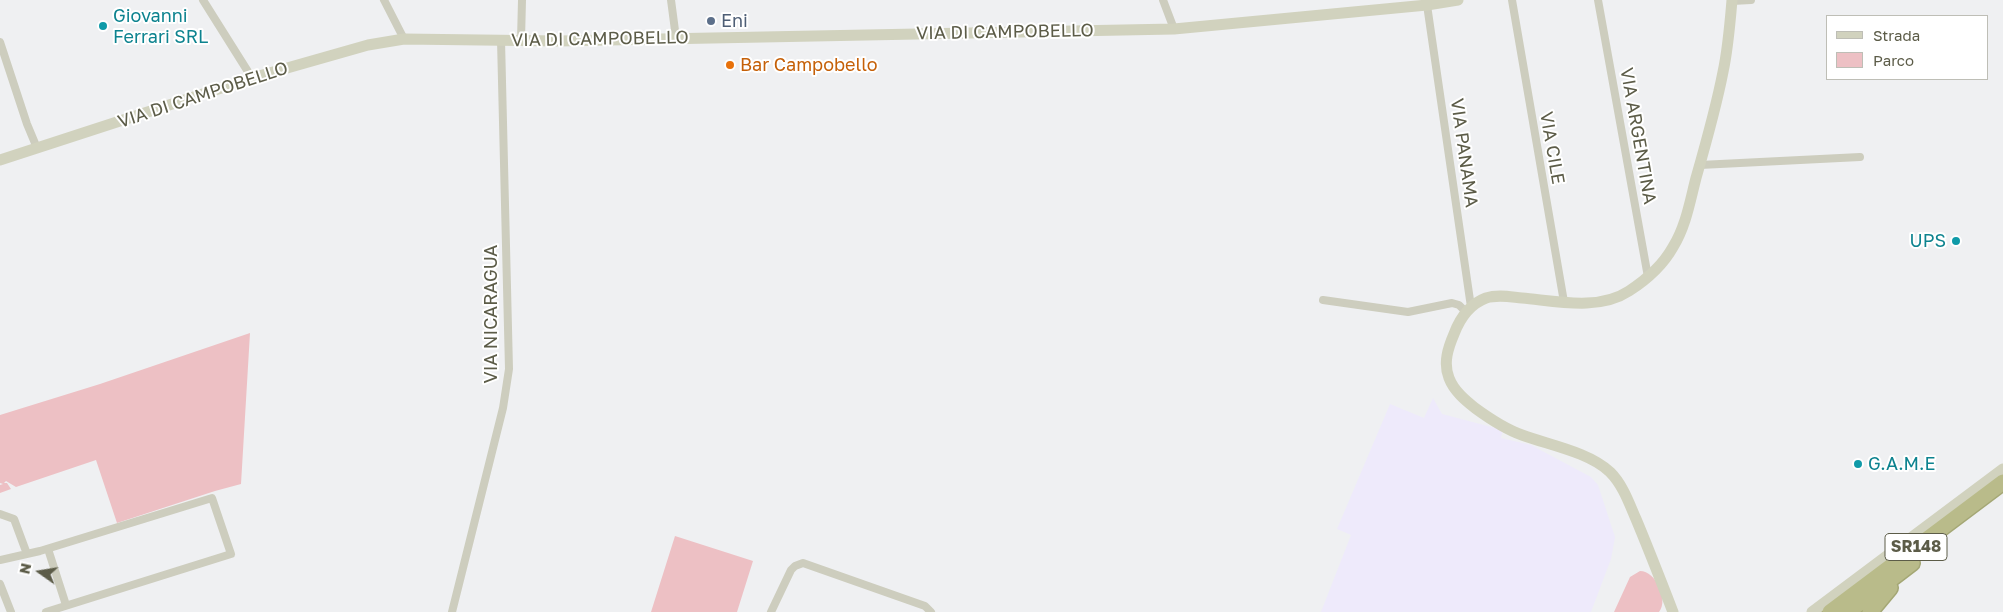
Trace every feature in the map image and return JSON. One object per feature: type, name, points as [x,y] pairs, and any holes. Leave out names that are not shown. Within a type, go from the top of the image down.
[{"type":"highway","name":"SR148","points":[[1830,612],[2003,482]]},
{"type":"highway","name":"SR148","points":[[1848,612],[2003,495]]},
{"type":"highway","points":[[1870,612],[1916,560]]},
{"type":"street","points":[[203,0],[252,78]]},
{"type":"street","points":[[384,0],[404,39]]},
{"type":"street","points":[[521,40],[522,0]]},
{"type":"street","points":[[671,0],[676,38]]},
{"type":"street","points":[[1163,0],[1174,29]]},
{"type":"street","name":"VIA DI CAMPOBELLO","points":[[0,160],[252,78],[368,45],[404,39],[676,38],[1174,29],[1458,0]]},
{"type":"street","name":"VIA CILE","points":[[1512,0],[1564,302]]},
{"type":"street","name":"VIA ARGENTINA","points":[[1598,0],[1648,277]]},
{"type":"street","points":[[1673,612],[1626,496],[1609,471],[1590,459],[1524,436],[1500,425],[1472,406],[1455,389],[1449,377],[1446,359],[1454,334],[1469,309],[1478,302],[1493,296],[1564,302],[1609,300],[1626,293],[1648,277],[1662,262],[1677,239],[1683,224],[1700,165],[1724,67],[1732,1],[1751,0]]},
{"type":"street","name":"VIA PANAMA","points":[[1433,2],[1469,309]]},
{"type":"street","name":"VIA NICARAGUA","points":[[452,612],[503,408],[509,369],[501,40]]},
{"type":"street","points":[[0,42],[37,148]]},
{"type":"street","points":[[1700,165],[1860,157]]},
{"type":"street","points":[[1323,300],[1408,312],[1452,303],[1469,309]]},
{"type":"street","points":[[1812,612],[2003,469]]},
{"type":"street","points":[[0,560],[48,549],[212,498],[231,554],[46,612]]},
{"type":"street","points":[[0,514],[14,519],[27,554]]},
{"type":"street","points":[[48,549],[66,605]]},
{"type":"street","points":[[771,612],[791,570],[803,563],[925,606],[930,612]]},
{"type":"street","points":[[0,584],[11,612]]},
{"type":"street","points":[[1664,612],[1668,600]]},
{"type":"shaded area","points":[[1433,398],[1442,414],[1503,430],[1501,438],[1531,445],[1591,477],[1598,485],[1615,537],[1611,559],[1591,612],[1321,612],[1351,535],[1337,529],[1390,404],[1424,418]]},
{"type":"green space","points":[[250,333],[241,484],[117,523],[96,460],[16,487],[6,481],[4,483],[7,483],[11,489],[0,493],[0,485],[3,484],[0,483],[0,415],[100,384]]},
{"type":"green space","points":[[675,536],[753,561],[737,612],[651,612]]},
{"type":"green space","points":[[1640,571],[1646,572],[1651,576],[1659,587],[1662,594],[1662,607],[1659,612],[1614,612],[1630,577]]},
{"type":"place","name":"Eni","points":[[711,21]]},
{"type":"place","name":"Giovanni Ferrari SRL","points":[[103,26]]},
{"type":"place","name":"Bar Campobello","points":[[730,65]]},
{"type":"place","name":"UPS","points":[[1956,241]]},
{"type":"place","name":"G.A.M.E","points":[[1858,464]]}]
